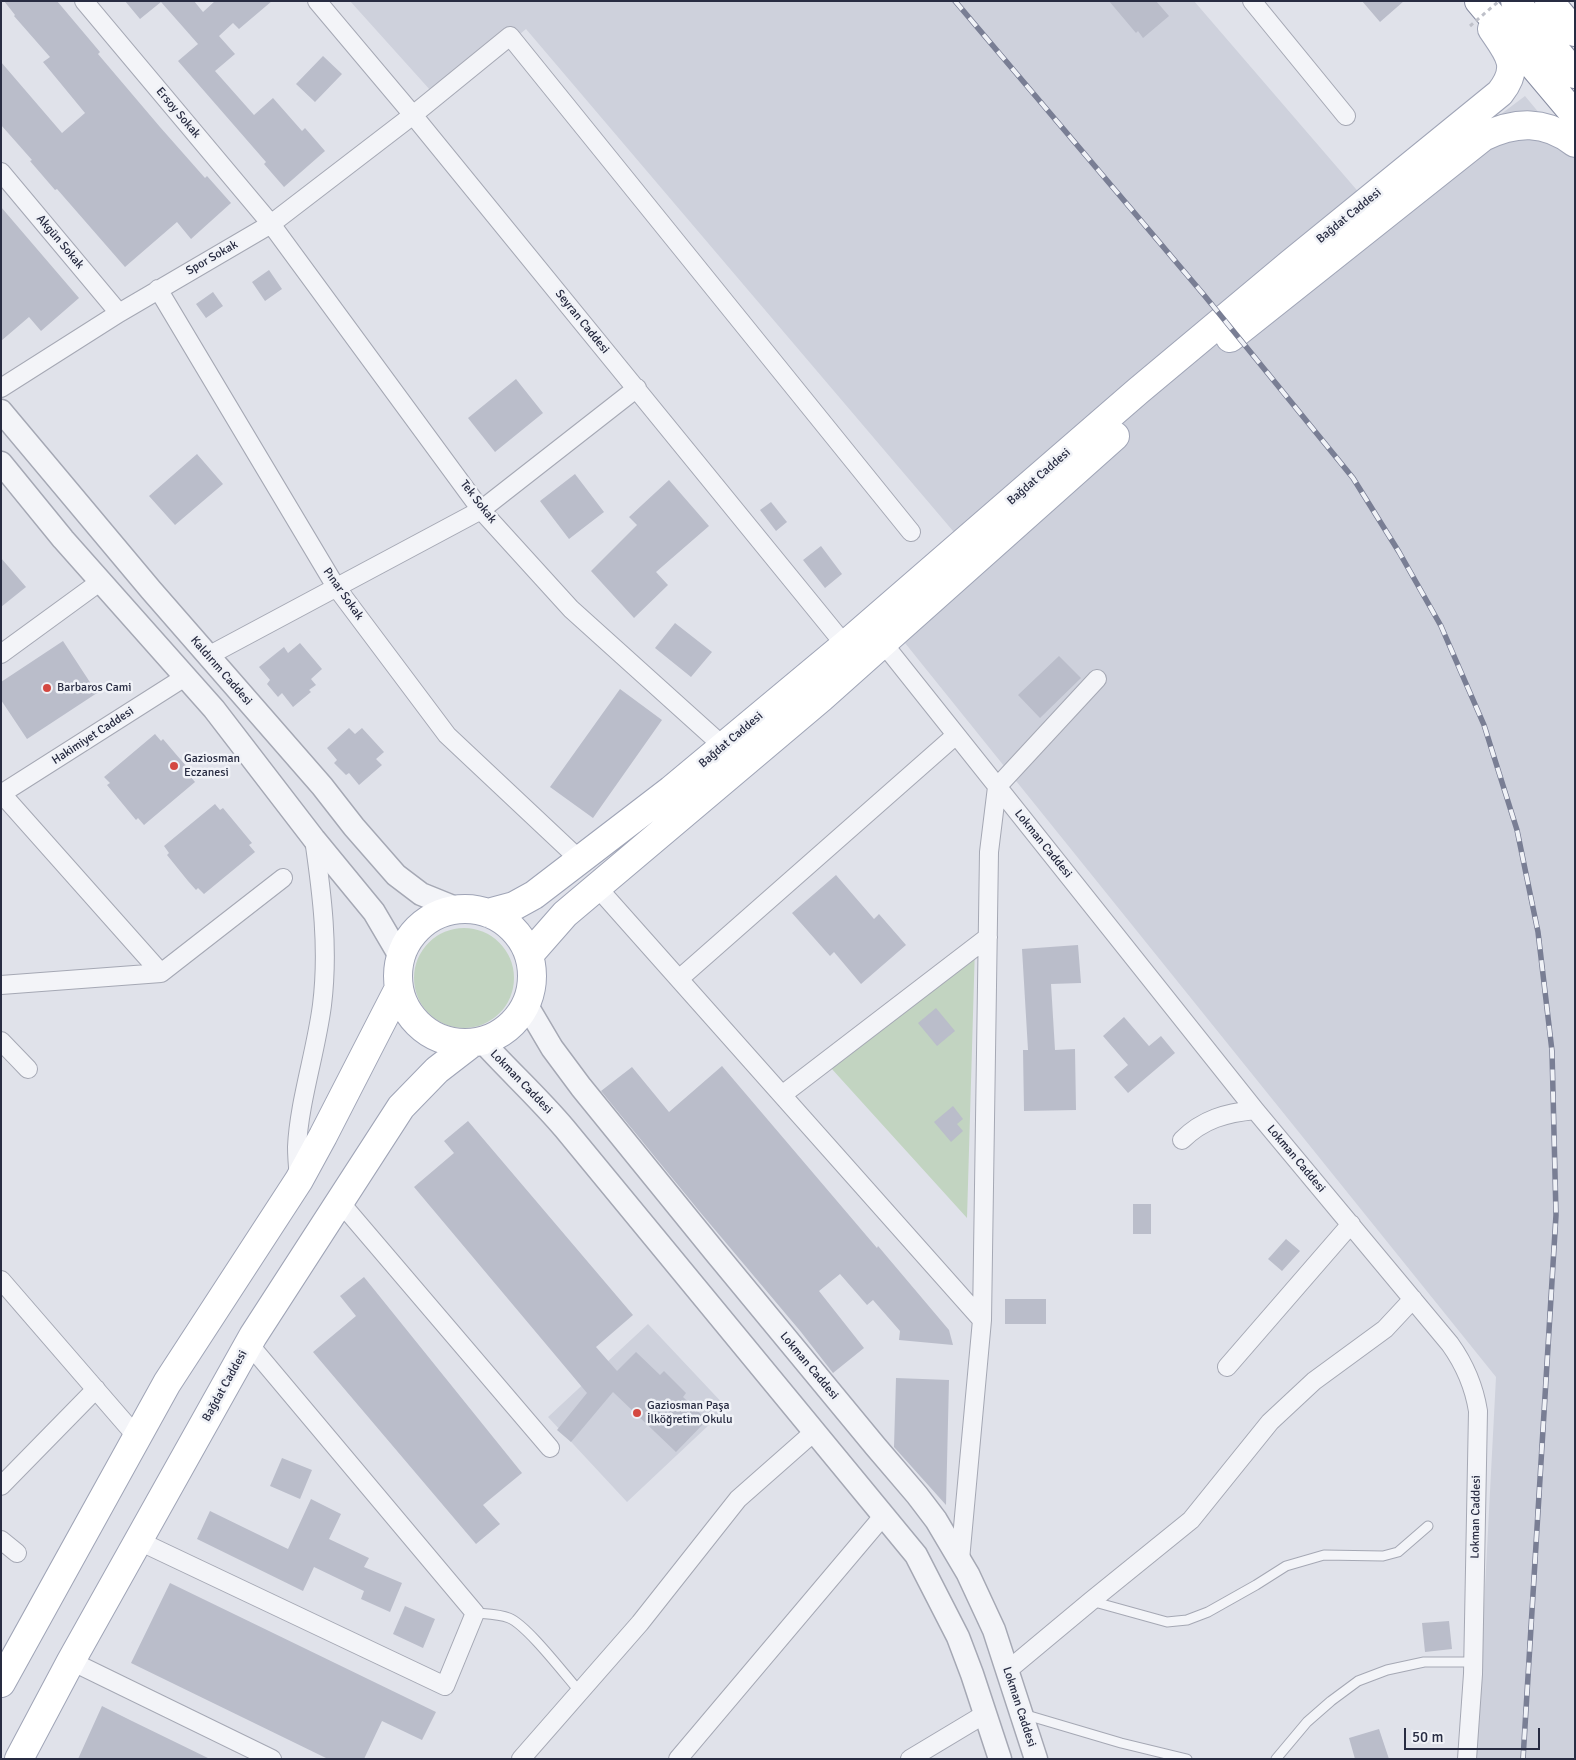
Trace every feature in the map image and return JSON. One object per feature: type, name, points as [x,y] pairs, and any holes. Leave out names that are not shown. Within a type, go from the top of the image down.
[{"type":"main road","points":[[1515,1],[1575,74]]},
{"type":"main road","points":[[1549,1],[1575,32]]},
{"type":"main road","points":[[1474,9],[1575,115]]},
{"type":"main road","name":"Bağdat Caddesi","points":[[488,913],[514,906],[534,896],[670,790],[845,644],[1138,391],[1290,264],[1500,94],[1509,76],[1511,61],[1509,54],[1474,9]]},
{"type":"main road","name":"Bağdat Caddesi","points":[[528,955],[565,914],[820,698],[1178,379],[1483,137],[1509,127],[1537,126],[1562,133],[1575,143]]},
{"type":"main road","points":[[458,909],[488,913],[513,929],[525,945],[531,964],[532,984],[526,1004],[509,1028],[500,1033],[477,1042],[462,1044],[443,1040],[425,1030],[406,1007],[399,988],[401,958],[409,940],[422,925],[439,914],[458,909]]},
{"type":"main road","points":[[1,1682],[167,1383],[299,1180],[328,1128],[399,988]]},
{"type":"main road","name":"Bağdat Caddesi","points":[[19,1759],[71,1661],[249,1344],[401,1107],[437,1070],[477,1042]]},
{"type":"street","name":"Ersoy Sokak","points":[[84,1],[271,224]]},
{"type":"street","name":"Seyran Caddesi","points":[[317,1],[413,115],[845,644]]},
{"type":"street","points":[[1252,1],[1346,116]]},
{"type":"street","name":"Spor Sokak","points":[[1,388],[158,289],[271,224],[413,115],[510,36],[911,532]]},
{"type":"street","name":"Akgün Sokak","points":[[1,172],[119,313]]},
{"type":"street","name":"Tek Sokak","points":[[271,224],[482,510],[571,609],[723,746]]},
{"type":"street","name":"Pınar Sokak","points":[[158,289],[336,587],[447,735],[580,860]]},
{"type":"street","points":[[208,656],[482,510],[637,388]]},
{"type":"street","name":"Kaldırım Caddesi","points":[[1,411],[396,875],[421,894],[458,909]]},
{"type":"street","points":[[1,463],[64,539],[214,709],[314,839],[374,912],[401,958]]},
{"type":"street","points":[[1,654],[101,581]]},
{"type":"street","name":"Lokman Caddesi","points":[[882,643],[1255,1110],[1413,1299],[1460,1359],[1468,1374],[1478,1411],[1473,1662],[1467,1759]]},
{"type":"street","name":"Hakimiyet Caddesi","points":[[2,794],[185,677]]},
{"type":"street","points":[[960,1560],[982,1320],[989,852],[997,786],[1097,679]]},
{"type":"street","points":[[679,979],[956,735]]},
{"type":"street","points":[[2,794],[161,973]]},
{"type":"street","points":[[299,1180],[297,1147],[316,1043],[324,978],[325,941],[322,896],[314,839]]},
{"type":"street","points":[[1,985],[161,973],[283,878]]},
{"type":"street","points":[[596,887],[982,1320]]},
{"type":"street","points":[[782,1094],[988,937]]},
{"type":"street","name":"Lokman Caddesi","points":[[526,1004],[565,1067],[715,1252],[917,1495],[960,1560],[991,1623],[1036,1759]]},
{"type":"street","points":[[1,1041],[28,1069]]},
{"type":"street","name":"Lokman Caddesi","points":[[477,1042],[500,1061],[565,1129],[916,1555],[938,1596],[972,1674],[1000,1759]]},
{"type":"street","points":[[1182,1140],[1198,1126],[1212,1118],[1255,1110]]},
{"type":"street","points":[[340,1202],[550,1448]]},
{"type":"street","points":[[1227,1367],[1351,1224]]},
{"type":"street","points":[[1,1280],[137,1437]]},
{"type":"street","points":[[1007,1671],[1191,1520],[1270,1422],[1314,1381],[1385,1329],[1413,1299]]},
{"type":"street","points":[[138,1541],[445,1686],[475,1612],[249,1344]]},
{"type":"street","points":[[1,1486],[96,1389]]},
{"type":"street","points":[[521,1759],[640,1623],[738,1499],[814,1432]]},
{"type":"street","points":[[678,1759],[884,1515]]},
{"type":"street","points":[[1,1540],[17,1552]]},
{"type":"street","points":[[71,1661],[272,1759]]},
{"type":"street","points":[[910,1759],[986,1714]]},
{"type":"lane","points":[[1091,1601],[1167,1622],[1187,1620],[1208,1612],[1286,1566],[1324,1555],[1383,1556],[1398,1552],[1428,1526]]},
{"type":"lane","points":[[475,1612],[509,1618],[518,1624],[533,1638],[580,1692]]},
{"type":"lane","points":[[1276,1759],[1307,1722],[1358,1681],[1387,1670],[1424,1662],[1473,1662]]},
{"type":"lane","points":[[1022,1714],[1121,1743],[1187,1759]]},
{"type":"path","points":[[1474,9],[1499,1]]},
{"type":"shaded area","points":[[350,1],[1194,1],[1374,210],[1525,96],[1575,156],[1575,1759],[1476,1759],[1496,1377],[905,643],[970,551],[526,29],[440,101]]},
{"type":"shaded area","name":"Gaziosman Paşa İlköğretim Okulu","points":[[648,1324],[727,1408],[627,1502],[548,1417]]},
{"type":"green space","points":[[464,928],[483,932],[499,943],[510,959],[514,978],[510,997],[499,1013],[483,1024],[464,1028],[445,1024],[429,1013],[418,997],[414,978],[418,959],[429,943],[445,932]]},
{"type":"green space","points":[[975,946],[967,1218],[831,1068]]},
{"type":"building","points":[[4,1],[57,1],[100,52],[98,54],[160,127],[205,178],[207,176],[231,203],[191,239],[177,222],[125,267],[57,189],[55,190],[1,125],[1,62],[62,133],[85,113],[43,62],[50,57],[14,16]]},
{"type":"building","points":[[125,1],[194,1],[203,12],[215,1],[272,1],[239,29],[233,23],[219,36],[235,54],[215,71],[254,115],[273,98],[302,131],[305,128],[325,151],[284,187],[264,164],[266,162],[178,61],[198,44],[161,2],[140,19]]},
{"type":"building","points":[[1109,1],[1156,1],[1169,16],[1143,38],[1138,31],[1136,33]]},
{"type":"building","points":[[1362,1],[1404,1],[1380,22]]},
{"type":"building","points":[[323,56],[342,74],[315,102],[296,84]]},
{"type":"building","points":[[1,207],[79,298],[41,331],[29,317],[1,341]]},
{"type":"building","points":[[269,270],[282,289],[265,301],[252,282]]},
{"type":"building","points":[[213,292],[223,306],[206,318],[196,304]]},
{"type":"building","points":[[516,379],[543,413],[495,452],[468,418]]},
{"type":"building","points":[[197,454],[223,484],[175,525],[149,496]]},
{"type":"building","points":[[575,474],[604,512],[569,539],[540,501]]},
{"type":"building","points":[[669,480],[709,526],[656,572],[668,585],[634,618],[591,571],[637,525],[629,517]]},
{"type":"building","points":[[771,502],[787,522],[776,531],[760,510]]},
{"type":"building","points":[[821,546],[842,574],[825,588],[803,560]]},
{"type":"building","points":[[1,558],[26,587],[1,607]]},
{"type":"building","points":[[675,623],[712,652],[691,677],[655,648]]},
{"type":"building","name":"Barbaros Cami","points":[[63,641],[97,693],[27,739],[1,700],[1,682]]},
{"type":"building","points":[[300,643],[322,669],[311,679],[316,685],[309,690],[311,692],[293,707],[282,693],[278,697],[267,684],[270,680],[259,667],[284,647],[288,653]]},
{"type":"building","points":[[1059,656],[1081,678],[1040,718],[1018,695]]},
{"type":"building","points":[[620,689],[662,720],[593,818],[550,787]]},
{"type":"building","points":[[349,728],[355,734],[362,728],[384,752],[376,759],[382,765],[359,785],[349,773],[346,775],[334,763],[337,760],[327,748]]},
{"type":"building","points":[[155,734],[161,741],[163,739],[192,773],[190,776],[195,782],[144,825],[138,818],[136,820],[107,785],[110,783],[104,777]]},
{"type":"building","points":[[215,804],[220,810],[223,808],[252,843],[249,845],[255,852],[204,894],[198,888],[196,890],[188,881],[167,855],[169,853],[164,846]]},
{"type":"building","points":[[836,875],[874,919],[879,914],[906,945],[861,984],[834,952],[830,956],[792,913]]},
{"type":"building","points":[[1078,945],[1081,983],[1051,984],[1055,1050],[1075,1049],[1076,1110],[1024,1111],[1023,1050],[1028,1050],[1022,949]]},
{"type":"building","points":[[936,1008],[955,1031],[937,1046],[918,1023]]},
{"type":"building","points":[[1124,1017],[1149,1046],[1161,1036],[1175,1053],[1128,1093],[1114,1077],[1128,1065],[1103,1036]]},
{"type":"building","points":[[722,1066],[949,1330],[953,1345],[899,1340],[900,1331],[873,1300],[867,1305],[840,1274],[819,1291],[864,1348],[833,1373],[601,1091],[632,1067],[669,1112]]},
{"type":"building","points":[[953,1106],[963,1119],[957,1124],[963,1131],[951,1142],[934,1122]]},
{"type":"building","points":[[468,1121],[633,1315],[596,1347],[617,1371],[636,1352],[660,1375],[664,1371],[686,1393],[683,1397],[707,1420],[676,1452],[613,1392],[571,1442],[557,1430],[587,1393],[414,1187],[454,1153],[444,1141]]},
{"type":"building","points":[[1133,1204],[1151,1204],[1151,1234],[1133,1234]]},
{"type":"building","points":[[1286,1239],[1300,1251],[1282,1271],[1268,1259]]},
{"type":"building","points":[[364,1277],[522,1473],[483,1505],[500,1524],[476,1544],[313,1352],[356,1316],[340,1296]]},
{"type":"building","points":[[1005,1299],[1046,1299],[1046,1324],[1005,1324]]},
{"type":"building","points":[[896,1378],[949,1380],[946,1505],[894,1447]]},
{"type":"building","points":[[282,1458],[312,1470],[300,1499],[270,1486]]},
{"type":"building","points":[[311,1499],[341,1514],[329,1539],[369,1558],[364,1567],[402,1583],[390,1612],[361,1599],[364,1591],[314,1567],[303,1591],[197,1539],[210,1511],[288,1549]]},
{"type":"building","points":[[170,1583],[436,1712],[422,1740],[382,1721],[364,1759],[328,1759],[131,1663]]},
{"type":"building","points":[[405,1606],[435,1619],[423,1648],[393,1634]]},
{"type":"building","points":[[1449,1621],[1452,1649],[1425,1652],[1422,1623]]},
{"type":"building","points":[[102,1706],[132,1721],[210,1759],[78,1759]]},
{"type":"building","points":[[1379,1729],[1389,1759],[1355,1759],[1349,1738]]},
{"type":"railway","points":[[955,1],[1204,295],[1353,478],[1399,552],[1441,626],[1484,725],[1517,830],[1538,932],[1552,1051],[1556,1215],[1523,1759]]},
{"type":"place","name":"Barbaros Cami","points":[[47,688]]},
{"type":"place","name":"Gaziosman Eczanesi","points":[[174,766]]},
{"type":"place","name":"Gaziosman Paşa İlköğretim Okulu","points":[[637,1413]]}]
